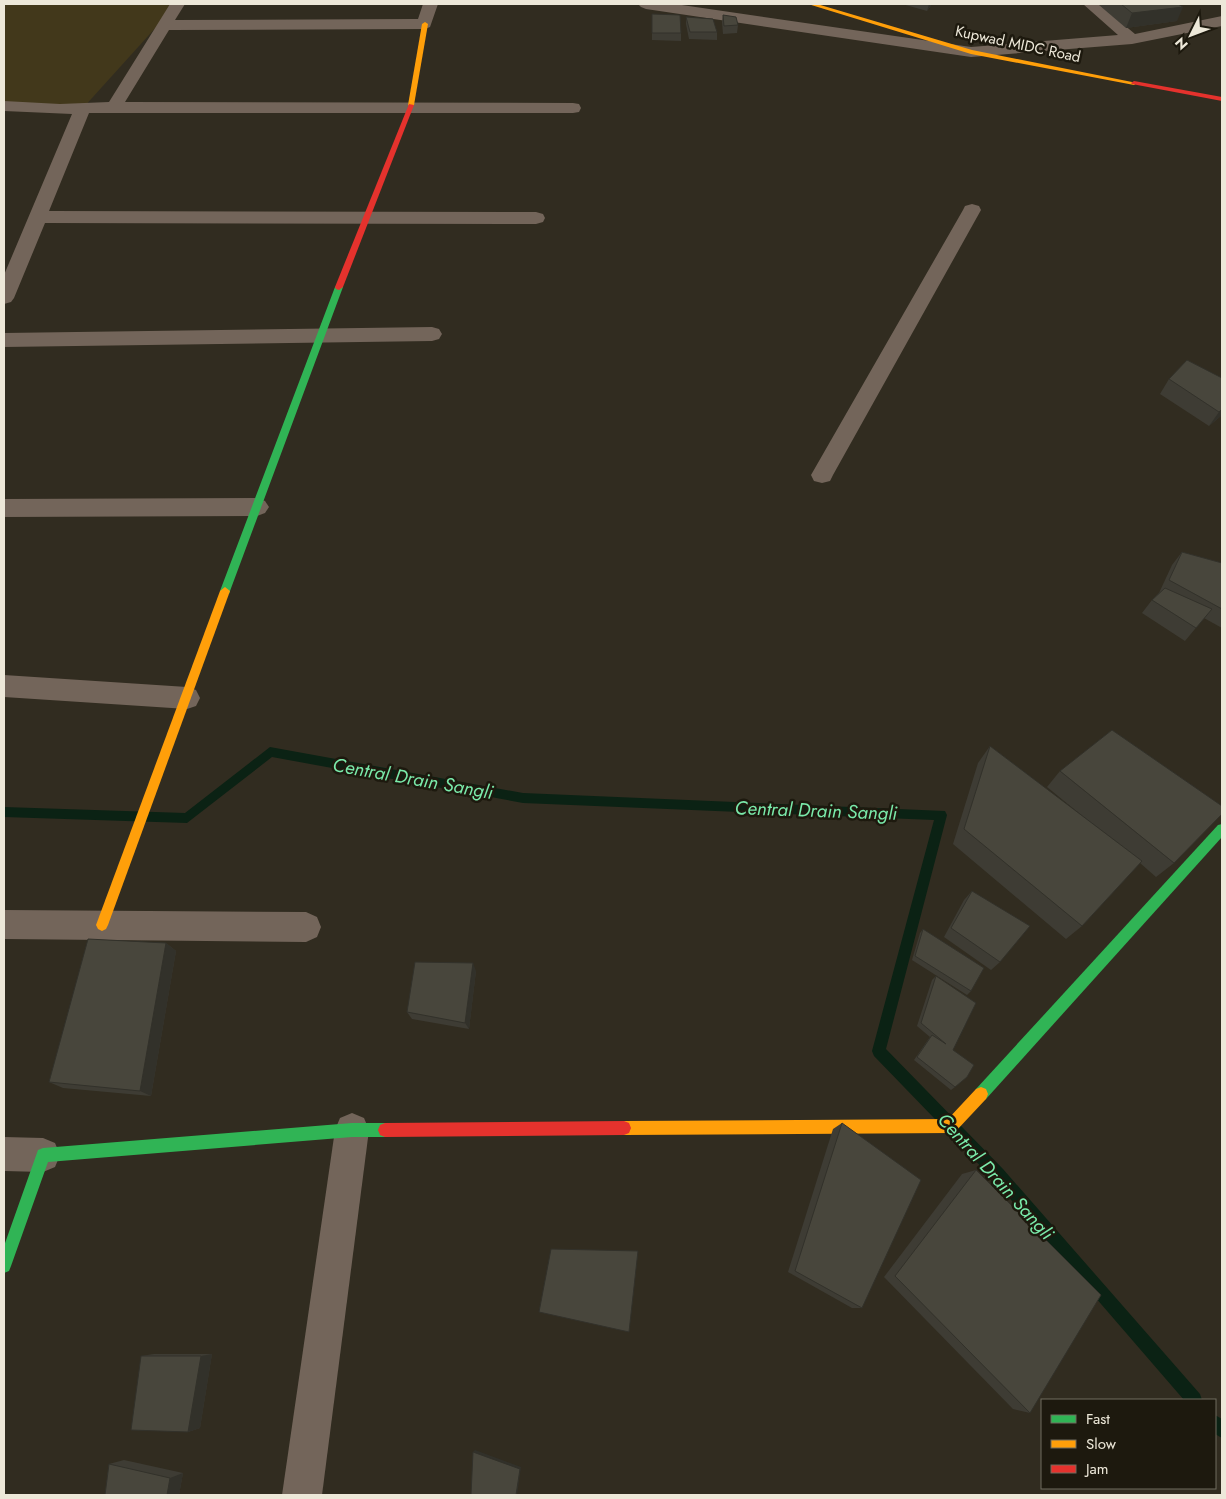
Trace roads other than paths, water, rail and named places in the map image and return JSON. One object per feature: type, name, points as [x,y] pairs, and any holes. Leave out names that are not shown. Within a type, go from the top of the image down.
[{"type":"street","points":[[114,107],[178,4]]},
{"type":"street","points":[[102,925],[320,336],[410,109],[430,4]]},
{"type":"street","points":[[646,4],[971,52],[1132,39],[1222,21]]},
{"type":"street","name":"Kupwad MIDC Road","points":[[811,4],[971,52],[1222,99]]},
{"type":"street","points":[[1090,4],[1132,39]]},
{"type":"street","points":[[164,25],[425,24]]},
{"type":"street","points":[[4,106],[60,109],[114,107],[573,108]]},
{"type":"street","points":[[4,298],[83,108]]},
{"type":"street","points":[[822,475],[972,210]]},
{"type":"street","points":[[37,217],[536,218]]},
{"type":"street","points":[[4,340],[432,334]]},
{"type":"street","points":[[4,508],[257,507]]},
{"type":"street","points":[[4,686],[187,698]]},
{"type":"street","points":[[4,1154],[43,1155],[352,1130],[951,1126],[1222,829]]},
{"type":"street","points":[[4,924],[306,927]]},
{"type":"street","points":[[302,1495],[352,1130]]},
{"type":"street","points":[[4,1266],[43,1155]]},
{"type":"waterway","name":"Central Drain Sangli","points":[[4,812],[187,818],[270,752],[523,798],[941,815],[879,1051],[998,1174],[1193,1399]]},
{"type":"waterway","name":"Central Drain Sangli","points":[[1216,1424],[1222,1430]]}]
